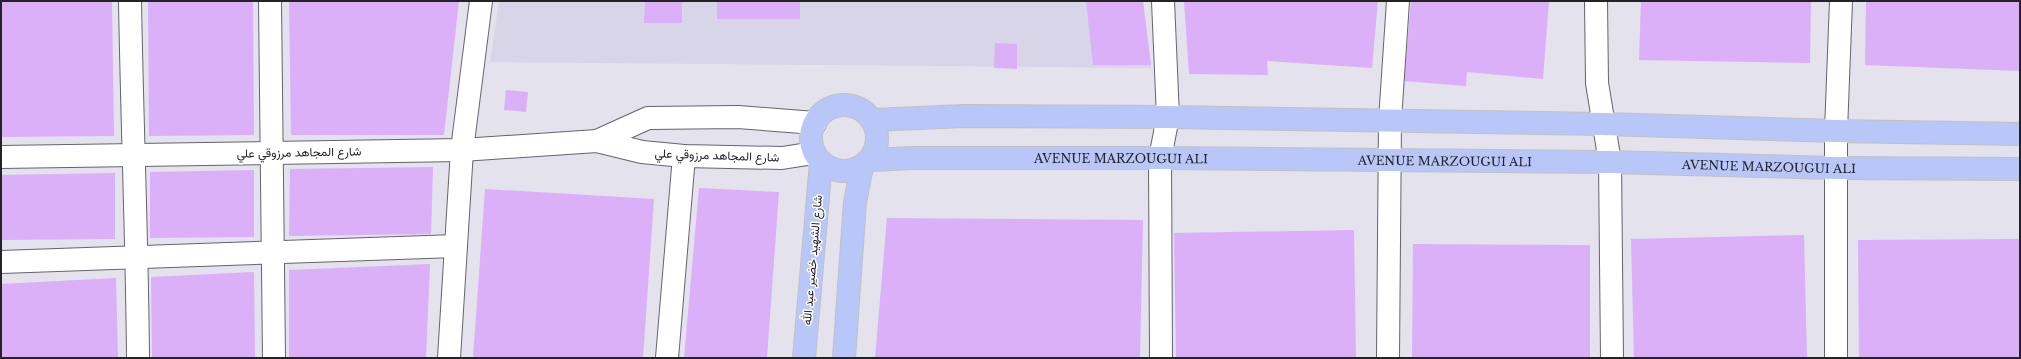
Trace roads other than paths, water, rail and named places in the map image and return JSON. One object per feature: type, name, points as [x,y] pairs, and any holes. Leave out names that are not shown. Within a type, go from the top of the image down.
[{"type":"main road","points":[[844,358],[855,202],[866,164],[876,151],[878,141],[877,130],[873,120],[865,112],[855,106],[843,105],[832,108],[822,114],[815,123],[811,132],[817,158],[830,169],[840,172],[852,172],[866,164]]},
{"type":"main road","points":[[873,120],[964,116],[1168,117],[1603,124],[1836,131],[2020,134]]},
{"type":"main road","name":"شارع الشهيد خضير عبد الله","points":[[804,358],[817,158]]},
{"type":"main road","name":"AVENUE MARZOUGUI ALI","points":[[866,164],[914,158],[1160,158],[1610,162],[1836,168],[2020,169]]},
{"type":"street","points":[[130,1],[133,156],[138,258],[138,358]]},
{"type":"street","points":[[270,1],[274,358]]},
{"type":"street","points":[[449,358],[462,150],[481,1]]},
{"type":"street","points":[[1161,358],[1160,158],[1168,117],[1163,1]]},
{"type":"street","points":[[1388,358],[1390,120],[1398,1]]},
{"type":"street","points":[[1596,1],[1597,83],[1610,162],[1612,358]]},
{"type":"street","points":[[1836,358],[1836,131],[1841,1]]},
{"type":"street","name":"شارع المجاهد مرزوقي علي","points":[[597,141],[648,118],[738,117],[815,123]]},
{"type":"street","name":"شارع المجاهد مرزوقي علي","points":[[1,157],[462,150],[597,141],[642,152],[684,156],[817,158]]},
{"type":"street","points":[[667,358],[684,156]]},
{"type":"street","points":[[1,262],[456,246]]}]
